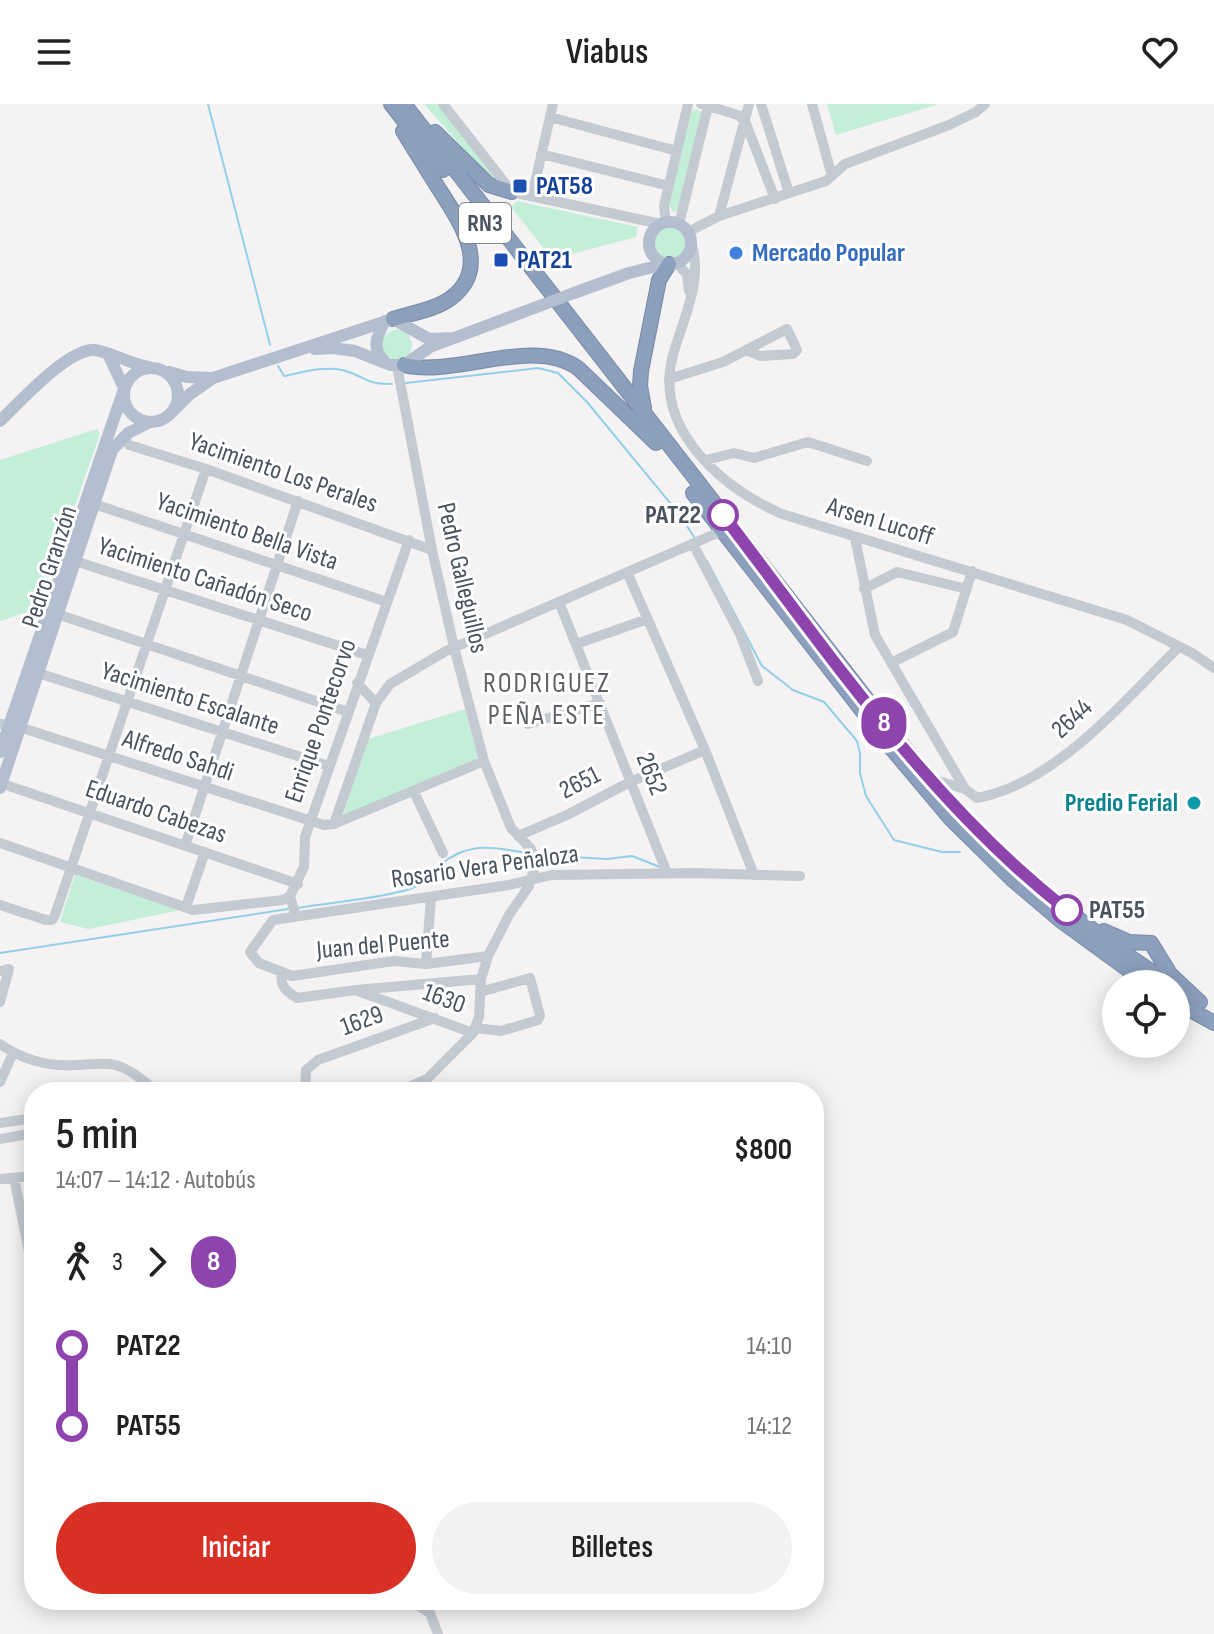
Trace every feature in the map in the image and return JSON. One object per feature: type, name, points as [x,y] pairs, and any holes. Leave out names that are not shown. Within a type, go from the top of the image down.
[{"type":"highway","points":[[388,104],[468,238],[471,254],[468,277],[452,297],[436,306],[389,320]]},
{"type":"highway","name":"RN3","points":[[388,104],[656,443],[901,761],[951,819],[1050,911],[1129,970]]},
{"type":"highway","points":[[406,104],[483,180],[512,192]]},
{"type":"highway","name":"RN3","points":[[406,104],[928,778],[1008,860],[1079,920],[1151,970]]},
{"type":"highway","points":[[654,426],[642,400],[640,376],[659,280],[670,264]]},
{"type":"highway","points":[[400,362],[424,368],[535,356],[559,359],[582,372],[656,443]]},
{"type":"highway","points":[[1079,920],[1129,942],[1151,943],[1170,974],[1200,1002]]},
{"type":"highway","points":[[1190,996],[1214,1010]]},
{"type":"highway","points":[[1190,1010],[1214,1023]]},
{"type":"main road","points":[[288,353],[333,348],[400,362],[454,338],[629,273],[670,264],[687,255],[686,232],[663,223],[652,232],[642,259],[629,273]]},
{"type":"main road","points":[[649,245],[654,257],[670,264]]},
{"type":"main road","points":[[389,320],[376,343],[379,356],[400,362]]},
{"type":"main road","points":[[123,437],[150,422],[159,421],[213,378],[389,320],[429,339],[454,338]]},
{"type":"main road","points":[[400,362],[418,343],[413,330]]},
{"type":"main road","points":[[0,421],[72,357],[86,350],[187,377],[213,378]]},
{"type":"main road","points":[[108,354],[123,390],[124,402],[132,415],[150,422]]},
{"type":"main road","points":[[123,390],[135,372],[149,367]]},
{"type":"main road","points":[[163,370],[174,380],[178,389],[178,399],[172,412]]},
{"type":"main road","name":"Pedro Granzón","points":[[0,752],[123,390]]},
{"type":"main road","name":"Pedro Granzón","points":[[1,785],[9,725],[38,673],[112,450],[123,437]]},
{"type":"street","points":[[443,104],[512,192],[663,223],[688,104]]},
{"type":"street","points":[[532,196],[553,104]]},
{"type":"street","points":[[719,216],[749,104]]},
{"type":"street","points":[[761,104],[789,193]]},
{"type":"street","points":[[812,104],[832,176]]},
{"type":"street","points":[[686,232],[719,216],[826,181],[845,164],[949,125],[985,104]]},
{"type":"street","points":[[705,105],[738,115],[745,121],[775,199]]},
{"type":"street","name":"Arsen Lucoff","points":[[705,105],[686,232],[697,262],[696,273],[669,379],[675,416],[706,460],[731,485],[782,514],[1127,620],[1214,668]]},
{"type":"street","points":[[550,117],[677,151]]},
{"type":"street","points":[[541,154],[669,186]]},
{"type":"street","points":[[670,264],[687,274],[690,301]]},
{"type":"street","points":[[669,379],[748,351]]},
{"type":"street","name":"Pedro Galleguillos","points":[[400,362],[432,550],[454,647],[484,761],[511,828],[531,849],[536,862],[531,880]]},
{"type":"street","name":"Yacimiento Los Perales","points":[[123,437],[129,445],[206,469],[432,550]]},
{"type":"street","points":[[706,460],[734,453],[754,458],[808,442],[867,461]]},
{"type":"street","points":[[0,905],[52,920],[206,469]]},
{"type":"street","points":[[185,846],[298,501]]},
{"type":"street","name":"Yacimiento Bella Vista","points":[[94,504],[387,602]]},
{"type":"street","points":[[329,824],[376,703],[390,684],[454,647],[722,531]]},
{"type":"street","points":[[855,538],[875,635],[965,789]]},
{"type":"street","name":"Enrique Pontecorvo","points":[[290,896],[304,867],[309,823],[409,540]]},
{"type":"street","points":[[693,544],[740,634],[758,681]]},
{"type":"street","name":"Yacimiento Cañadón Seco","points":[[75,561],[367,655]]},
{"type":"street","points":[[891,663],[953,632],[972,571]]},
{"type":"street","points":[[627,572],[705,750],[754,875]]},
{"type":"street","points":[[864,589],[897,572],[967,589]]},
{"type":"street","name":"2652","points":[[559,602],[667,873]]},
{"type":"street","points":[[57,614],[348,712]]},
{"type":"street","points":[[576,644],[648,619]]},
{"type":"street","name":"2644","points":[[965,789],[977,798],[1041,773],[1065,756],[1179,647]]},
{"type":"street","name":"Yacimiento Escalante","points":[[38,673],[329,766]]},
{"type":"street","points":[[357,683],[376,703]]},
{"type":"street","points":[[528,724],[600,703]]},
{"type":"street","name":"Alfredo Sahdi","points":[[9,725],[309,823],[329,824]]},
{"type":"street","name":"2651","points":[[518,836],[705,750]]},
{"type":"street","points":[[329,824],[484,761]]},
{"type":"street","points":[[928,778],[965,789]]},
{"type":"street","name":"Eduardo Cabezas","points":[[1,785],[298,884]]},
{"type":"street","points":[[414,792],[443,853]]},
{"type":"street","points":[[0,843],[186,907],[204,910],[283,900],[290,896],[296,917]]},
{"type":"street","points":[[186,907],[205,852]]},
{"type":"street","name":"Rosario Vera Peñaloza","points":[[282,974],[259,963],[250,952],[273,920],[431,897],[552,875],[667,873],[800,876]]},
{"type":"street","points":[[420,1082],[427,1079],[474,1030],[481,979],[488,956],[531,880]]},
{"type":"street","points":[[426,964],[431,897]]},
{"type":"street","name":"Juan del Puente","points":[[481,979],[297,998],[283,988],[281,982],[282,974],[292,976],[394,961],[426,964],[488,956]]},
{"type":"street","points":[[0,1002],[4,970]]},
{"type":"street","points":[[474,1030],[501,1031],[538,1020],[540,1016],[530,978],[480,992]]},
{"type":"street","name":"1630","points":[[356,990],[474,1030]]},
{"type":"street","name":"1629","points":[[305,1082],[306,1070],[318,1060],[435,1018]]},
{"type":"street","points":[[0,1044],[13,1053],[50,1065],[114,1065],[126,1069],[144,1082]]},
{"type":"street","points":[[0,1082],[13,1053]]},
{"type":"street","points":[[0,1123],[24,1119]]},
{"type":"street","points":[[0,1139],[24,1135]]},
{"type":"street","points":[[0,1179],[24,1177]]},
{"type":"street","points":[[14,1178],[24,1227]]},
{"type":"street","points":[[425,1610],[430,1613],[438,1634]]},
{"type":"green space","points":[[424,104],[440,104],[504,190],[490,179]]},
{"type":"green space","points":[[827,104],[935,104],[936,105],[836,135]]},
{"type":"green space","points":[[696,109],[702,117],[678,211],[673,212],[669,205],[691,112]]},
{"type":"green space","points":[[517,201],[638,227],[636,237],[556,258],[550,256],[511,207]]},
{"type":"green space","points":[[670,228],[681,232],[685,243],[681,254],[670,258],[659,254],[655,243],[659,232]]},
{"type":"green space","points":[[397,330],[408,334],[412,345],[408,356],[397,360],[386,356],[382,345],[386,334]]},
{"type":"green space","points":[[97,429],[100,434],[39,608],[0,621],[0,460]]},
{"type":"green space","points":[[465,709],[478,758],[342,818],[368,739]]},
{"type":"green space","points":[[75,875],[181,910],[88,929],[60,922]]},
{"type":"waterway","points":[[208,104],[270,345]]},
{"type":"waterway","points":[[278,366],[284,376],[335,369],[375,383],[392,384]]},
{"type":"waterway","points":[[406,383],[538,368],[558,373],[587,402],[680,515],[694,537]]},
{"type":"waterway","points":[[707,561],[762,666],[793,690],[824,702],[857,741],[866,796],[894,840],[942,852],[960,852]]},
{"type":"waterway","points":[[298,908],[410,889],[423,882],[450,858],[470,849],[491,848],[527,853]]},
{"type":"waterway","points":[[538,855],[607,859],[632,856],[660,867]]},
{"type":"waterway","points":[[0,953],[288,909]]},
{"type":"bus line","name":"8","points":[[723,515],[925,774],[969,823],[1067,910]]},
{"type":"place","name":"PAT58","points":[[520,186]]},
{"type":"place","name":"Mercado Popular","points":[[736,253]]},
{"type":"place","name":"PAT21","points":[[501,260]]},
{"type":"place","name":"PAT22","points":[[723,515]]},
{"type":"place","name":"Predio Ferial","points":[[1194,803]]},
{"type":"place","name":"PAT55","points":[[1067,910]]},
{"type":"district","name":"RODRIGUEZ PEÑA ESTE","points":[[547,699]]}]
